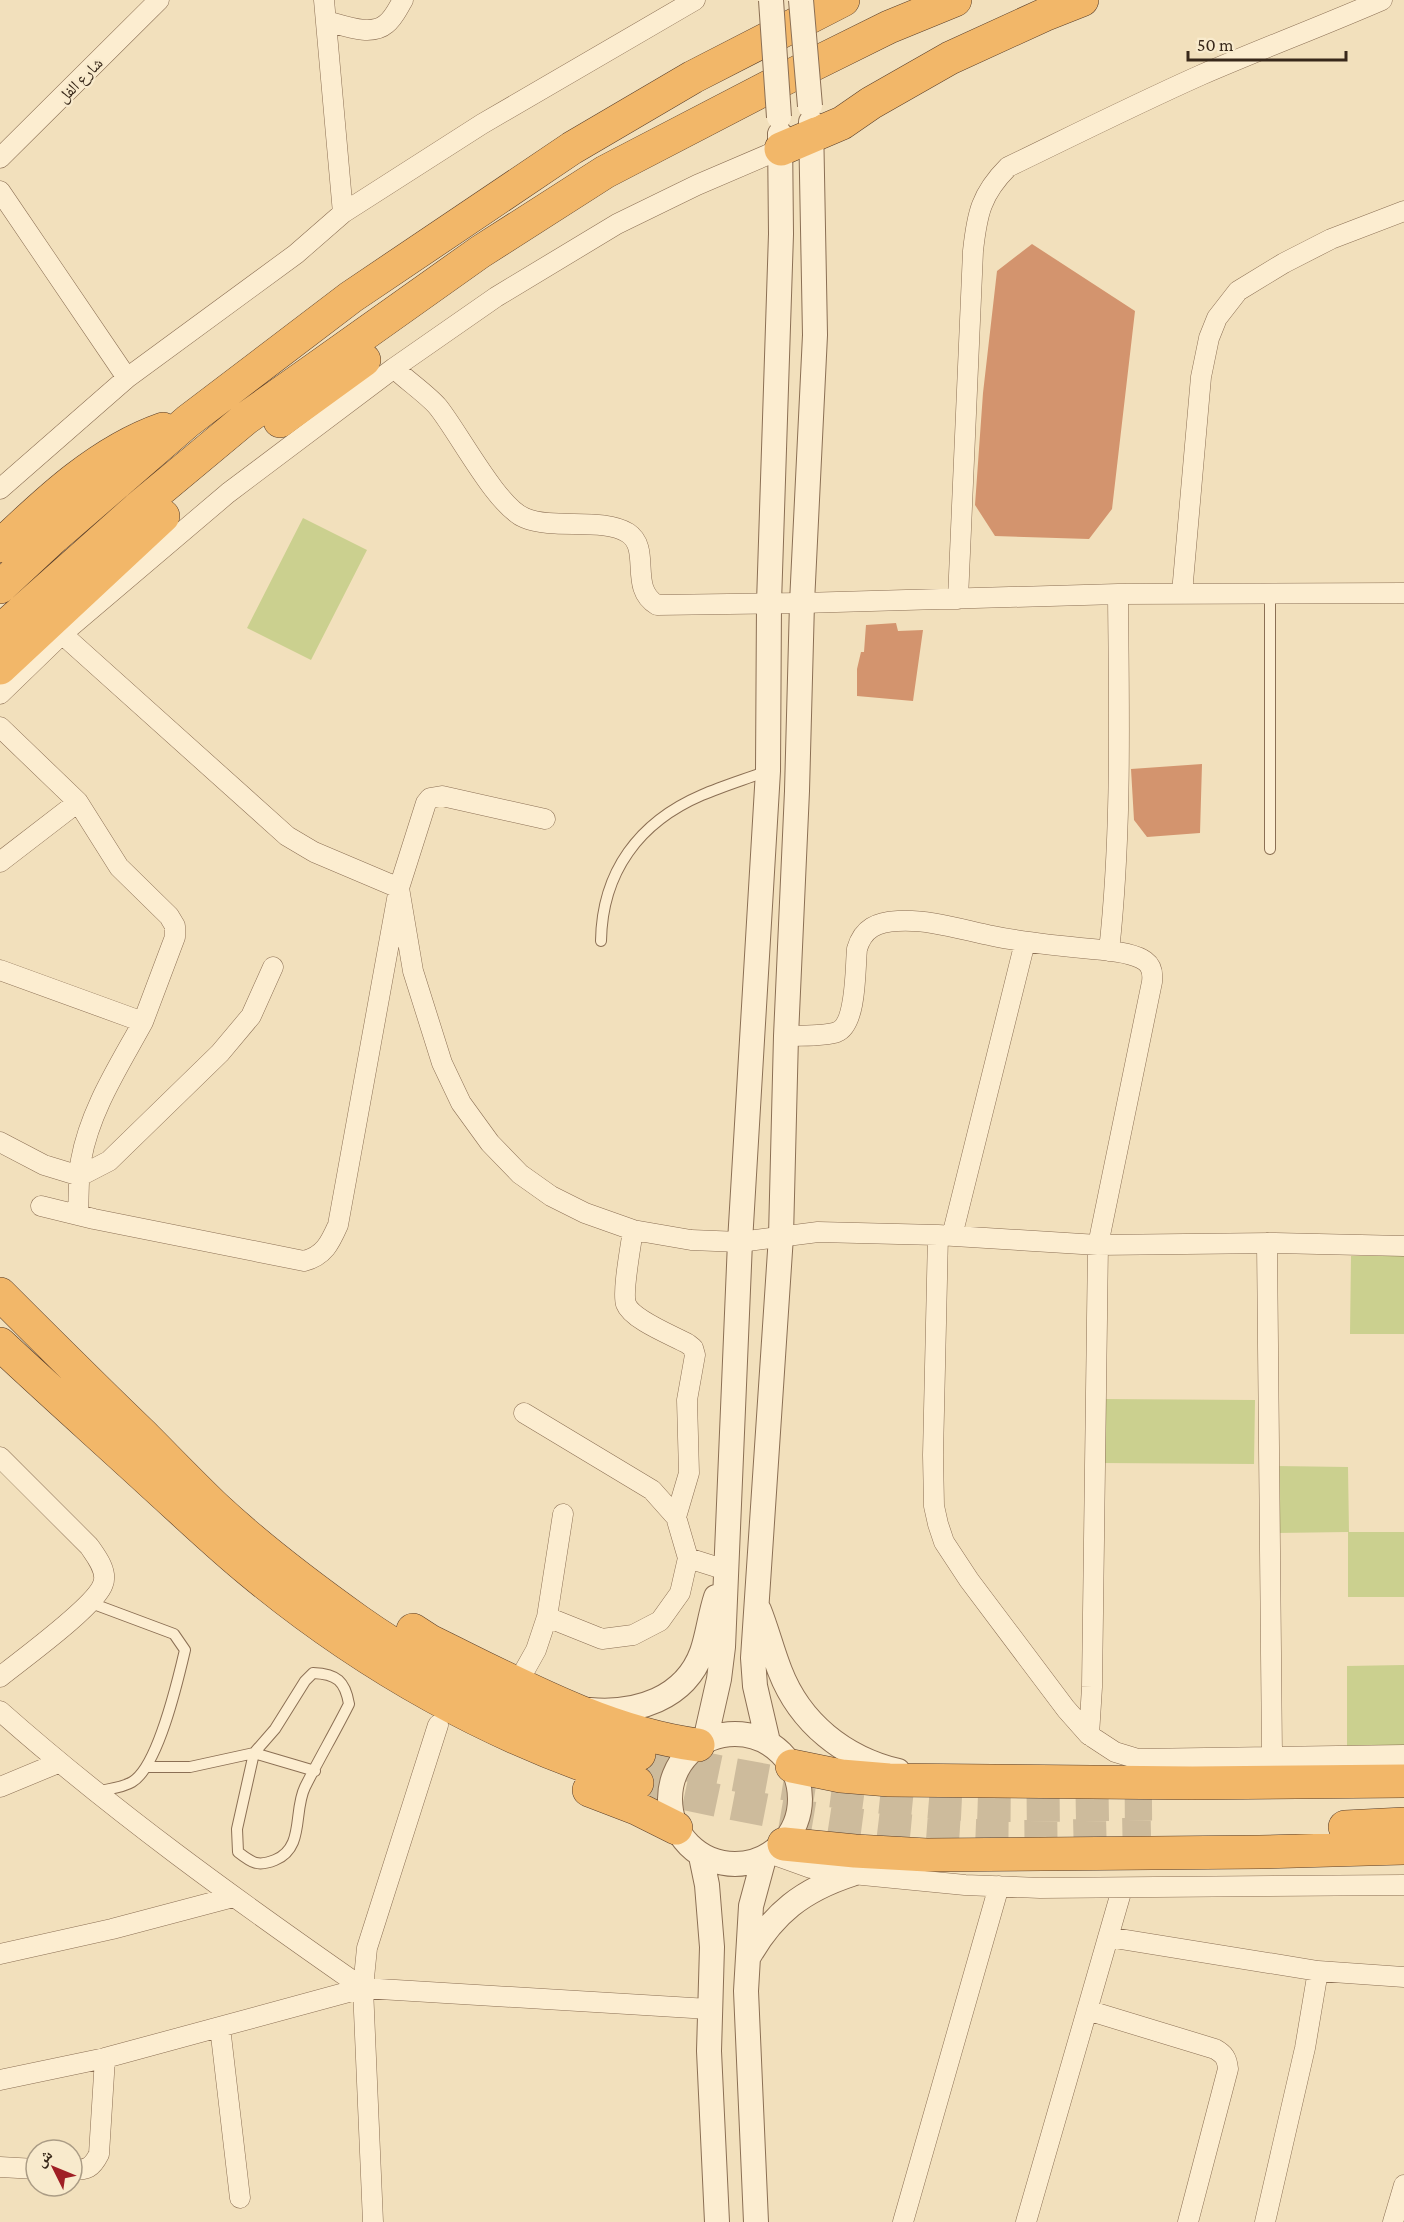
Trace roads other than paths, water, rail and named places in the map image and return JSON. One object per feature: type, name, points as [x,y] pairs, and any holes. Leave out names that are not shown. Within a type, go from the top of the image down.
[{"type":"highway","points":[[0,586],[188,421],[351,297],[572,148],[693,77],[843,0]]},
{"type":"highway","points":[[0,631],[137,509],[245,419],[449,274],[605,172],[889,27],[955,0]]},
{"type":"highway","points":[[781,149],[811,121],[842,123],[950,58],[1082,0]]},
{"type":"highway","points":[[0,668],[182,500],[260,436],[381,347],[400,330],[449,274]]},
{"type":"highway","points":[[5,539],[112,452],[147,435],[188,421]]},
{"type":"highway","points":[[0,1294],[217,1509],[266,1551],[359,1622],[458,1682],[553,1725],[596,1741],[638,1769],[591,1769],[546,1752],[449,1705],[348,1644],[250,1572],[0,1344]]},
{"type":"highway","points":[[0,1373],[99,1451],[155,1485]]},
{"type":"highway","points":[[153,1445],[205,1481],[314,1568],[430,1641],[517,1684],[576,1709],[647,1735],[702,1743]]},
{"type":"highway","points":[[199,1527],[224,1566],[240,1584],[275,1616],[364,1680],[438,1725],[516,1762],[636,1808],[676,1828]]},
{"type":"highway","points":[[792,1766],[865,1779],[1192,1783],[1404,1781]]},
{"type":"highway","points":[[1404,1798],[1152,1819],[1285,1830],[1404,1824]]},
{"type":"highway","points":[[773,1852],[855,1851],[927,1855],[1259,1852],[1404,1848]]},
{"type":"street","name":"شارع الفل","points":[[0,158],[159,0]]},
{"type":"street","points":[[324,0],[343,213]]},
{"type":"street","points":[[326,21],[362,30],[376,30],[386,25],[403,0]]},
{"type":"street","points":[[0,489],[127,378],[268,275],[343,213],[482,124],[695,0]]},
{"type":"street","points":[[702,1743],[721,1668],[725,1615],[740,1242],[768,771],[769,603],[781,234],[780,117],[771,0]]},
{"type":"street","points":[[768,1742],[755,1686],[753,1658],[781,1236],[802,603],[815,335],[811,121],[801,0]]},
{"type":"street","points":[[958,599],[973,250],[976,222],[982,200],[992,182],[1008,167],[1148,100],[1382,0]]},
{"type":"street","points":[[0,694],[62,634],[228,493],[394,368],[496,297],[617,224],[697,185],[781,149]]},
{"type":"street","points":[[0,191],[127,378]]},
{"type":"street","points":[[1182,593],[1201,377],[1209,338],[1217,318],[1238,291],[1284,262],[1331,239],[1404,211]]},
{"type":"street","points":[[394,368],[436,405],[495,491],[512,510],[525,519],[614,527],[630,534],[639,550],[644,594],[657,606],[1118,594],[1404,593]]},
{"type":"street","points":[[1109,951],[1114,903],[1120,780],[1118,594]]},
{"type":"street","points":[[62,634],[287,836],[314,852],[399,888]]},
{"type":"street","points":[[0,727],[78,802],[119,867],[169,916],[175,926],[175,938],[143,1022],[89,1126],[80,1161],[78,1215]]},
{"type":"street","points":[[40,1206],[304,1261],[317,1258],[324,1251],[338,1225],[399,888],[426,803],[430,798],[442,796],[545,819]]},
{"type":"street","points":[[0,862],[78,802]]},
{"type":"street","points":[[399,888],[413,971],[441,1063],[461,1103],[490,1143],[520,1174],[551,1196],[585,1214],[633,1230],[691,1240],[740,1242],[818,1232],[945,1236],[1098,1245],[1267,1243],[1404,1246]]},
{"type":"street","points":[[786,1036],[835,1033],[844,1028],[851,1017],[857,948],[860,938],[865,931],[879,924],[917,921],[1025,942],[1109,951],[1144,960],[1150,966],[1153,974],[1098,1245],[1092,1687],[1089,1735]]},
{"type":"street","points":[[1025,942],[945,1236],[933,1455],[933,1506],[944,1542],[969,1580],[1066,1709],[1089,1735],[1115,1752],[1138,1759],[1272,1755],[1404,1755]]},
{"type":"street","points":[[0,1142],[44,1165],[80,1176],[109,1161],[220,1053],[251,1016],[273,966]]},
{"type":"street","points":[[0,970],[143,1022]]},
{"type":"street","points":[[633,1230],[626,1304],[635,1316],[693,1348],[687,1400],[689,1473],[676,1517]]},
{"type":"street","points":[[1267,1243],[1272,1755]]},
{"type":"street","points":[[524,1413],[652,1490],[676,1517],[688,1558],[680,1593],[660,1621],[633,1635],[602,1639],[547,1617]]},
{"type":"street","points":[[0,1457],[89,1546],[99,1560],[104,1583],[91,1603],[0,1677]]},
{"type":"street","points":[[517,1684],[536,1650],[547,1617],[563,1514]]},
{"type":"street","points":[[688,1558],[726,1570]]},
{"type":"street","points":[[576,1709],[614,1711],[633,1708],[669,1695],[679,1687],[702,1653],[713,1605],[726,1570]]},
{"type":"street","points":[[756,1603],[780,1671],[790,1692],[817,1727],[833,1742],[864,1761],[935,1780]]},
{"type":"street","points":[[0,1711],[58,1763],[233,1897],[363,1988]]},
{"type":"street","points":[[373,2222],[363,1988],[367,1948],[438,1725]]},
{"type":"street","points":[[756,2222],[746,2021],[751,1906],[773,1852],[793,1830],[799,1814],[800,1789],[792,1766],[781,1752],[768,1742],[752,1736],[736,1734],[720,1736],[702,1743],[685,1758],[675,1774],[670,1792],[670,1810],[676,1828],[686,1844],[701,1856],[716,1862],[732,1865],[748,1864],[773,1852],[811,1868],[852,1874],[999,1887],[1404,1885]]},
{"type":"street","points":[[0,1787],[58,1763]]},
{"type":"street","points":[[701,1856],[711,1916],[710,2086],[717,2222]]},
{"type":"street","points":[[747,1960],[758,1940],[790,1905],[830,1881],[852,1874]]},
{"type":"street","points":[[903,2222],[999,1887]]},
{"type":"street","points":[[1026,2222],[1122,1888]]},
{"type":"street","points":[[0,1954],[112,1929],[233,1897]]},
{"type":"street","points":[[1108,1936],[1318,1971],[1404,1977]]},
{"type":"street","points":[[1265,2222],[1305,2048],[1318,1971]]},
{"type":"street","points":[[0,2080],[105,2058],[363,1988],[709,2009]]},
{"type":"street","points":[[1087,2010],[1215,2049],[1227,2061],[1228,2068],[1188,2222]]},
{"type":"street","points":[[220,2027],[240,2198]]},
{"type":"street","points":[[84,2170],[91,2167],[99,2154],[105,2058]]},
{"type":"street","points":[[0,2167],[24,2168]]},
{"type":"street","points":[[1393,2222],[1404,2185]]},
{"type":"lane","points":[[1270,593],[1270,849]]},
{"type":"lane","points":[[601,941],[601,922],[608,891],[620,863],[638,839],[667,813],[702,795],[768,771]]},
{"type":"lane","points":[[91,1603],[174,1634],[186,1650],[171,1704],[148,1767],[132,1782],[96,1792]]},
{"type":"lane","points":[[313,1673],[324,1673],[337,1678],[346,1689],[349,1704],[304,1789],[295,1839],[285,1856],[264,1865],[250,1862],[238,1852],[237,1829],[254,1753],[275,1729],[305,1681],[313,1673]]},
{"type":"lane","points":[[148,1767],[190,1767],[254,1753],[315,1771]]},
{"type":"tunnel","points":[[639,1754],[714,1771],[904,1800],[994,1805],[1152,1804]]},
{"type":"tunnel","points":[[637,1783],[714,1800],[830,1821],[908,1831],[998,1836],[1151,1834]]}]
